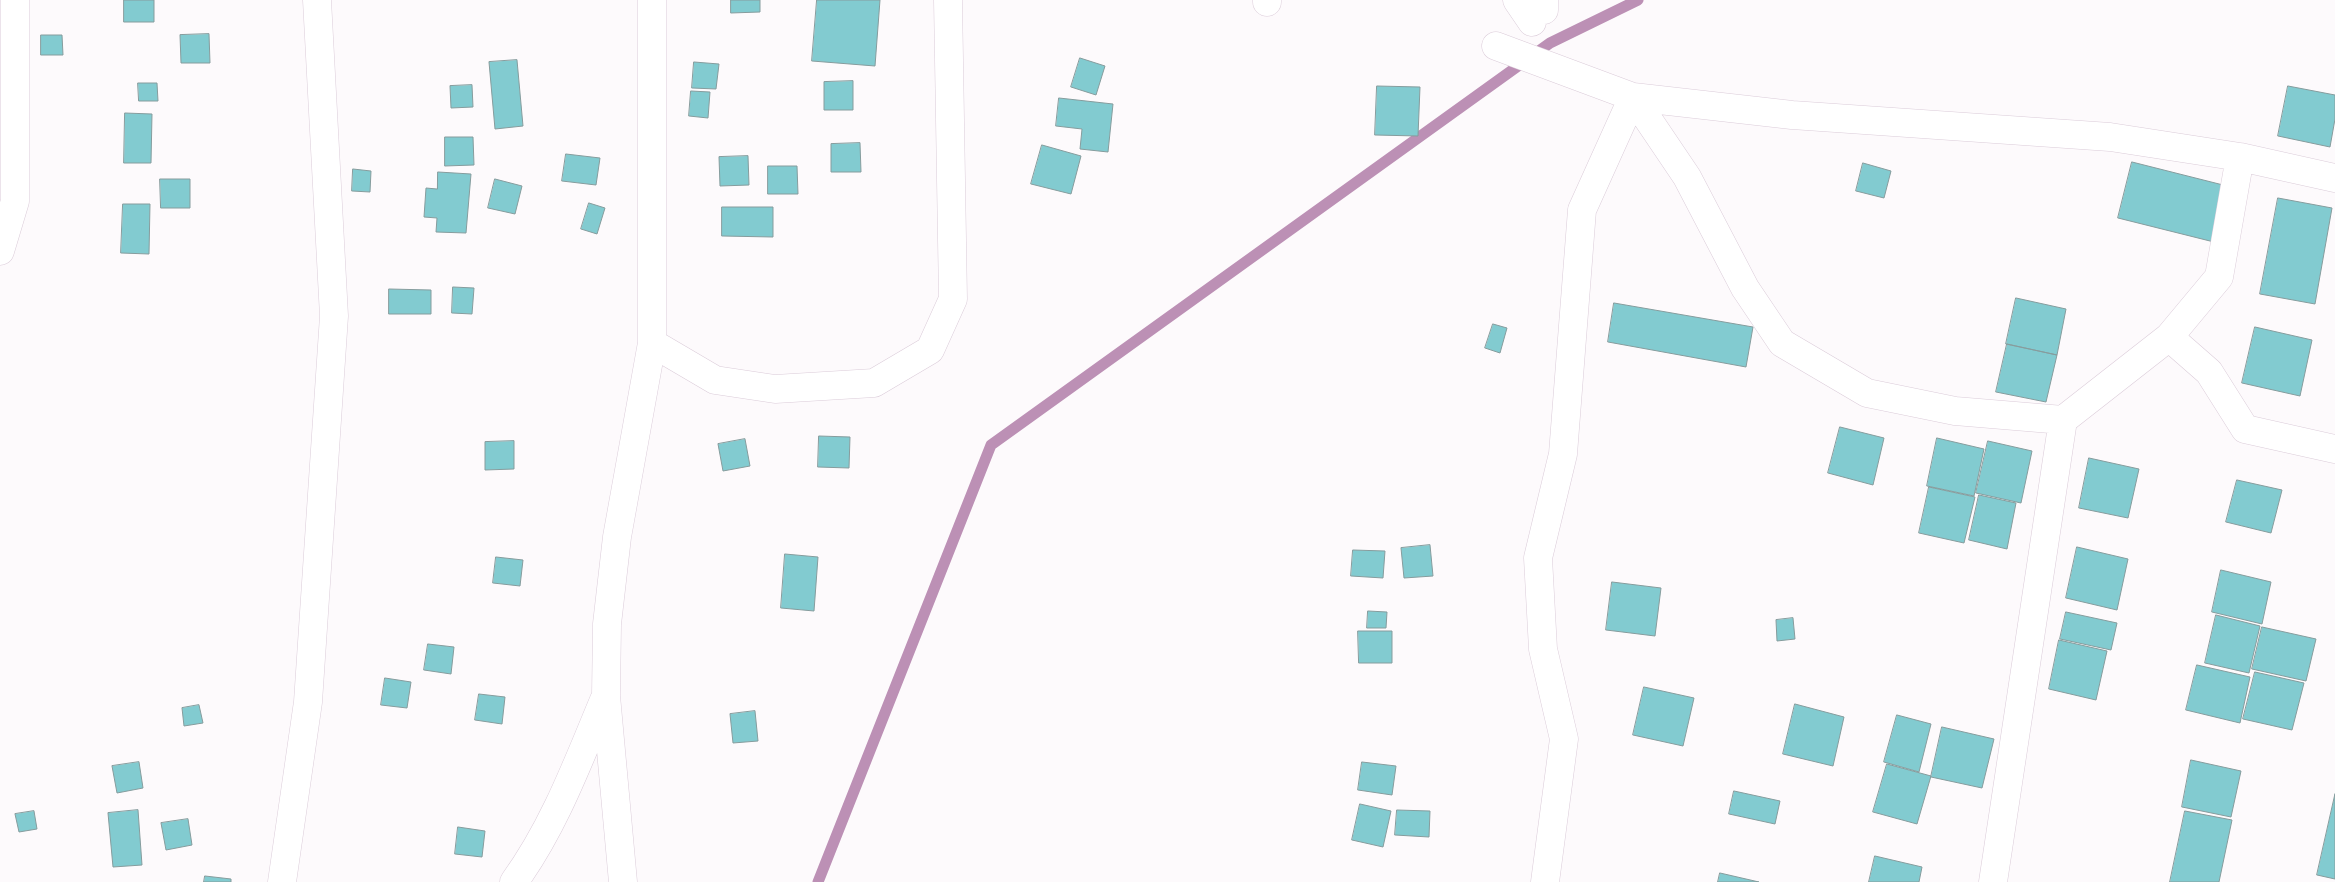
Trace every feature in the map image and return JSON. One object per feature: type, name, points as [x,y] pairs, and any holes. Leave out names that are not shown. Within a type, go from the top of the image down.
[{"type":"street","points":[[0,251],[15,201],[15,0]]},
{"type":"street","points":[[282,882],[308,702],[334,316],[317,0]]},
{"type":"street","points":[[623,882],[606,696],[607,624],[617,537],[652,343],[652,0]]},
{"type":"street","points":[[652,343],[715,380],[775,390],[874,383],[930,350],[954,299],[948,0]]},
{"type":"street","points":[[1496,46],[1633,97],[1792,115],[2110,137],[2240,158],[2335,178]]},
{"type":"street","points":[[1633,97],[1687,177],[1745,288],[1782,343],[1867,393],[1955,411],[2063,420],[2169,337],[2219,277],[2240,158]]},
{"type":"street","points":[[1545,882],[1564,739],[1543,649],[1538,558],[1563,454],[1582,210],[1633,97]]},
{"type":"street","points":[[2169,337],[2209,372],[2245,429],[2335,450]]},
{"type":"street","points":[[1993,882],[2063,420]]},
{"type":"street","points":[[514,882],[525,867],[565,793],[606,696]]},
{"type":"building","points":[[124,0],[154,0],[154,22],[124,22]]},
{"type":"building","points":[[731,0],[760,0],[760,12],[731,13]]},
{"type":"building","points":[[817,0],[880,0],[875,66],[812,61]]},
{"type":"building","points":[[209,34],[210,63],[181,63],[180,35]]},
{"type":"building","points":[[41,35],[62,35],[63,55],[41,55]]},
{"type":"building","points":[[1080,58],[1105,66],[1096,95],[1071,87]]},
{"type":"building","points":[[517,60],[523,126],[495,129],[489,62]]},
{"type":"building","points":[[694,62],[719,64],[716,89],[692,88]]},
{"type":"building","points":[[853,81],[853,110],[824,110],[824,82]]},
{"type":"building","points":[[138,83],[157,83],[158,101],[139,101]]},
{"type":"building","points":[[472,85],[473,107],[451,108],[450,86]]},
{"type":"building","points":[[1377,86],[1420,87],[1418,136],[1375,135]]},
{"type":"building","points":[[2288,86],[2335,95],[2335,119],[2330,147],[2278,136]]},
{"type":"building","points":[[691,91],[710,92],[708,118],[689,116]]},
{"type":"building","points":[[1059,98],[1113,104],[1108,152],[1080,149],[1082,129],[1056,126]]},
{"type":"building","points":[[125,113],[152,114],[151,163],[124,163]]},
{"type":"building","points":[[445,137],[473,137],[474,165],[445,166]]},
{"type":"building","points":[[860,143],[861,172],[831,172],[831,144]]},
{"type":"building","points":[[1042,145],[1081,156],[1071,194],[1031,184]]},
{"type":"building","points":[[566,154],[600,158],[596,185],[562,181]]},
{"type":"building","points":[[748,156],[749,185],[720,186],[719,157]]},
{"type":"building","points":[[2132,162],[2231,187],[2218,243],[2118,218]]},
{"type":"building","points":[[1863,163],[1891,171],[1884,198],[1856,191]]},
{"type":"building","points":[[768,166],[797,166],[798,194],[768,194]]},
{"type":"building","points":[[353,169],[371,171],[370,192],[352,191]]},
{"type":"building","points":[[438,172],[471,174],[466,233],[436,232],[437,218],[424,217],[426,188],[437,189]]},
{"type":"building","points":[[160,179],[190,179],[190,208],[161,208]]},
{"type":"building","points":[[495,179],[522,186],[515,214],[488,208]]},
{"type":"building","points":[[2278,198],[2332,208],[2315,304],[2260,294]]},
{"type":"building","points":[[589,203],[605,208],[597,234],[581,229]]},
{"type":"building","points":[[123,204],[150,204],[149,254],[121,253]]},
{"type":"building","points":[[722,207],[773,207],[773,237],[722,236]]},
{"type":"building","points":[[453,287],[474,288],[472,314],[452,313]]},
{"type":"building","points":[[389,289],[431,290],[431,314],[389,314]]},
{"type":"building","points":[[2016,298],[2066,309],[2057,355],[2006,344]]},
{"type":"building","points":[[1614,303],[1753,327],[1746,367],[1608,342]]},
{"type":"building","points":[[1493,324],[1507,328],[1500,353],[1485,348]]},
{"type":"building","points":[[2255,327],[2312,340],[2300,396],[2242,383]]},
{"type":"building","points":[[2007,344],[2057,355],[2046,402],[1996,392]]},
{"type":"building","points":[[1840,427],[1884,438],[1873,485],[1828,473]]},
{"type":"building","points":[[819,436],[850,437],[849,468],[818,467]]},
{"type":"building","points":[[1937,438],[1984,449],[1974,496],[1927,486]]},
{"type":"building","points":[[745,439],[750,466],[723,471],[718,444]]},
{"type":"building","points":[[514,441],[514,469],[485,470],[485,442]]},
{"type":"building","points":[[1988,441],[2032,451],[2021,503],[1976,493]]},
{"type":"building","points":[[2089,458],[2139,469],[2128,518],[2079,508]]},
{"type":"building","points":[[2237,480],[2282,490],[2271,533],[2226,522]]},
{"type":"building","points":[[1929,487],[1975,497],[1964,543],[1919,533]]},
{"type":"building","points":[[1979,495],[2016,503],[2007,549],[1969,540]]},
{"type":"building","points":[[1430,545],[1433,576],[1404,578],[1401,548]]},
{"type":"building","points":[[2077,547],[2128,559],[2117,610],[2066,598]]},
{"type":"building","points":[[1353,550],[1385,551],[1383,578],[1351,576]]},
{"type":"building","points":[[785,554],[818,557],[814,611],[781,608]]},
{"type":"building","points":[[496,557],[523,560],[520,586],[493,583]]},
{"type":"building","points":[[2221,570],[2271,582],[2262,624],[2212,612]]},
{"type":"building","points":[[1612,582],[1661,588],[1655,636],[1606,630]]},
{"type":"building","points":[[1368,611],[1387,612],[1386,628],[1367,628]]},
{"type":"building","points":[[2066,612],[2117,623],[2111,650],[2060,639]]},
{"type":"building","points":[[2216,615],[2260,626],[2249,673],[2205,663]]},
{"type":"building","points":[[1793,618],[1795,639],[1777,641],[1776,620]]},
{"type":"building","points":[[2262,627],[2316,639],[2306,681],[2252,669]]},
{"type":"building","points":[[1358,631],[1392,631],[1392,663],[1359,663]]},
{"type":"building","points":[[2059,640],[2107,651],[2096,700],[2049,689]]},
{"type":"building","points":[[428,644],[454,647],[451,674],[424,670]]},
{"type":"building","points":[[2197,665],[2250,677],[2240,723],[2186,710]]},
{"type":"building","points":[[2255,672],[2304,683],[2292,730],[2243,719]]},
{"type":"building","points":[[385,678],[411,682],[407,708],[381,705]]},
{"type":"building","points":[[1644,687],[1694,698],[1683,746],[1633,735]]},
{"type":"building","points":[[479,694],[505,697],[502,724],[475,720]]},
{"type":"building","points":[[1795,704],[1844,717],[1833,766],[1783,754]]},
{"type":"building","points":[[199,705],[203,723],[184,726],[182,708]]},
{"type":"building","points":[[755,711],[758,741],[733,743],[730,714]]},
{"type":"building","points":[[1897,715],[1931,724],[1919,772],[1884,762]]},
{"type":"building","points":[[1942,727],[1994,739],[1982,788],[1931,777]]},
{"type":"building","points":[[2191,760],[2241,771],[2231,817],[2182,807]]},
{"type":"building","points":[[139,762],[143,788],[117,793],[112,766]]},
{"type":"building","points":[[1362,762],[1396,766],[1392,795],[1358,790]]},
{"type":"building","points":[[1887,764],[1931,776],[1917,824],[1873,812]]},
{"type":"building","points":[[1734,791],[1780,801],[1775,824],[1729,814]]},
{"type":"building","points":[[2335,794],[2335,879],[2317,875]]},
{"type":"building","points":[[1360,804],[1391,811],[1383,847],[1352,840]]},
{"type":"building","points":[[138,810],[142,865],[113,867],[108,813]]},
{"type":"building","points":[[1397,810],[1430,811],[1429,837],[1395,835]]},
{"type":"building","points":[[34,811],[37,829],[19,832],[15,814]]},
{"type":"building","points":[[2185,811],[2232,820],[2219,882],[2170,882]]},
{"type":"building","points":[[188,819],[192,845],[166,850],[161,823]]},
{"type":"building","points":[[458,827],[485,831],[482,857],[455,854]]},
{"type":"building","points":[[1875,856],[1922,867],[1919,882],[1869,882]]},
{"type":"building","points":[[1720,873],[1759,882],[1718,882]]},
{"type":"building","points":[[205,876],[231,879],[231,882],[204,882]]},
{"type":"waterway","points":[[818,882],[991,445],[1550,43],[1638,0]]}]
